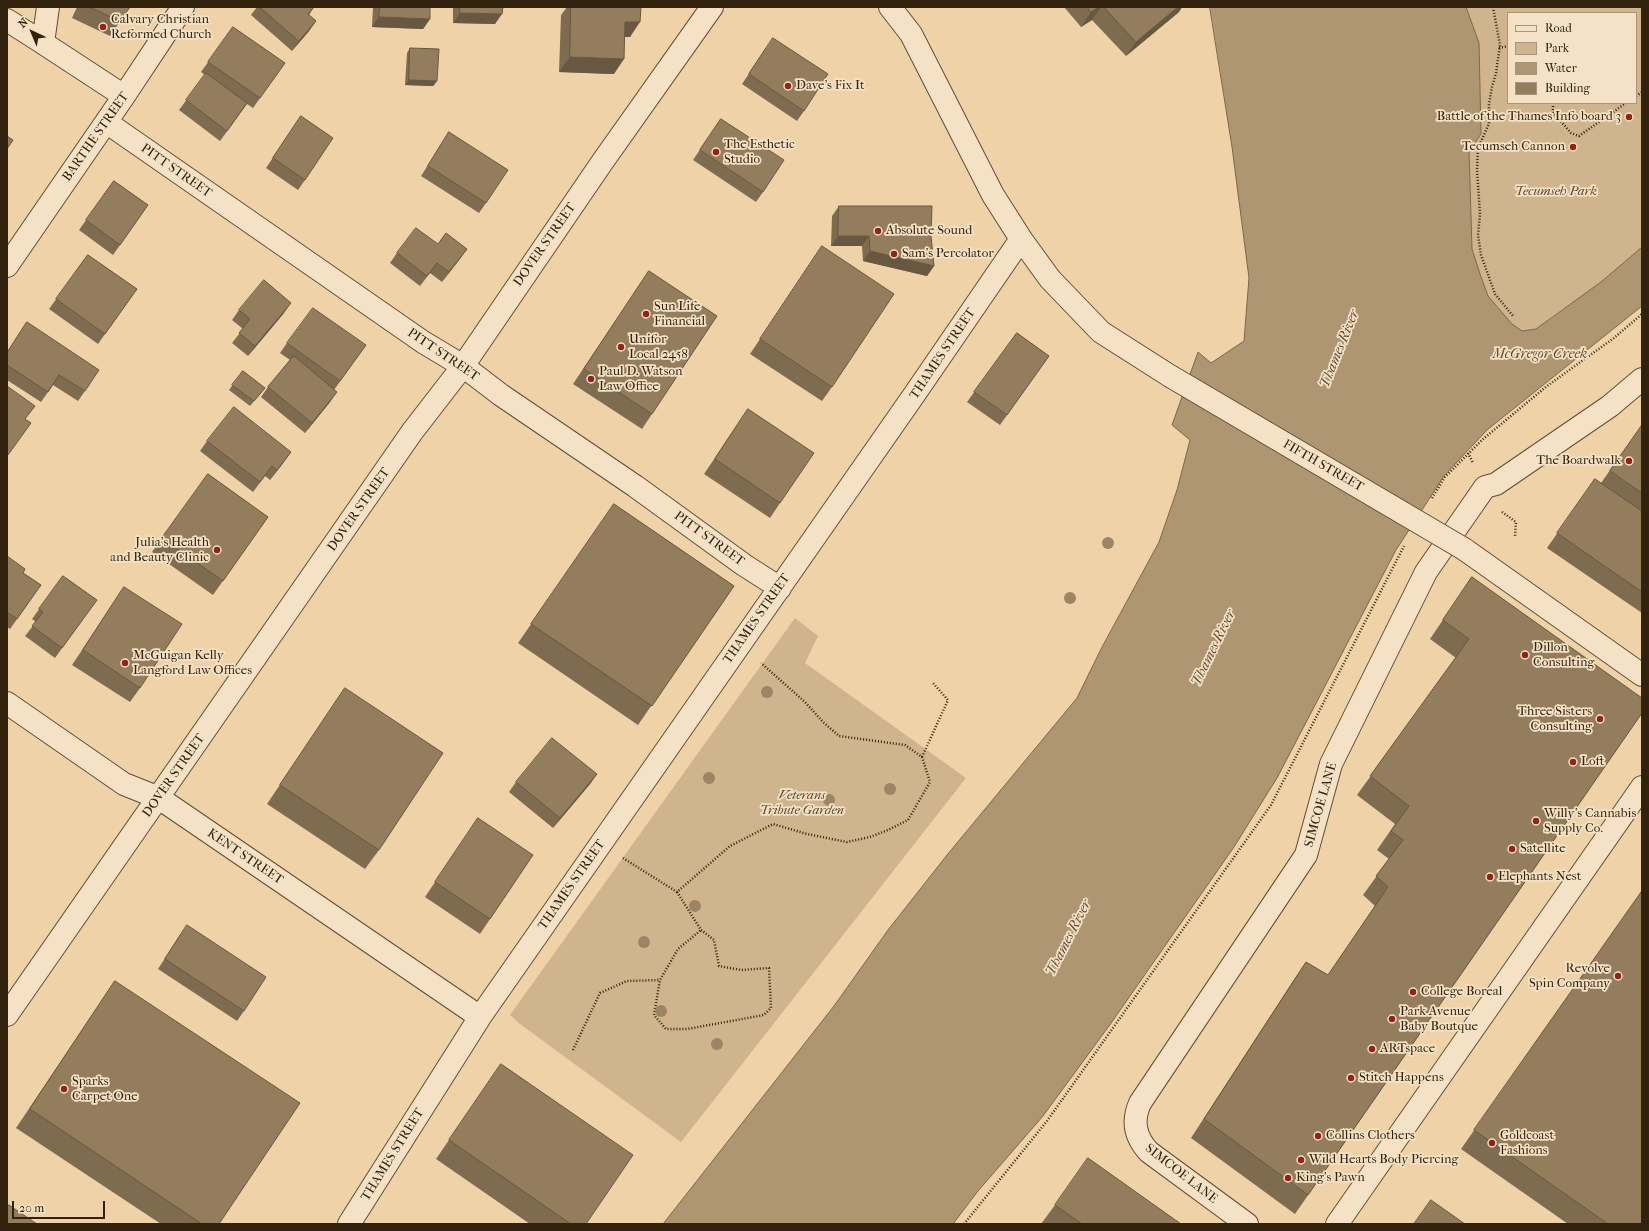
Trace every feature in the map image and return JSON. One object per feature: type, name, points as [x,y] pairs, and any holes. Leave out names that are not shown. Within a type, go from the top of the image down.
[{"type":"street","points":[[43,43],[48,7]]},
{"type":"street","name":"BARTHE STREET","points":[[7,266],[124,96],[183,7]]},
{"type":"street","name":"DOVER STREET","points":[[7,1015],[412,432],[464,366],[604,161],[712,7]]},
{"type":"street","points":[[890,7],[911,34],[993,195],[1021,239]]},
{"type":"street","points":[[7,20],[124,96]]},
{"type":"street","name":"PITT STREET","points":[[106,122],[423,342],[464,366],[497,392],[635,486],[744,565],[780,588]]},
{"type":"street","name":"FIFTH STREET","points":[[1021,239],[1050,279],[1101,332],[1170,376],[1464,548],[1642,675]]},
{"type":"street","name":"THAMES STREET","points":[[349,1224],[480,1017],[914,396],[1021,239]]},
{"type":"street","name":"SIMCOE LANE","points":[[1247,1224],[1149,1152],[1142,1144],[1137,1134],[1135,1124],[1136,1112],[1140,1103],[1306,855],[1332,764],[1426,572],[1485,487],[1496,484],[1610,406],[1642,379]]},
{"type":"street","name":"KENT STREET","points":[[7,703],[124,784],[159,798],[480,1017]]},
{"type":"street","points":[[1337,1224],[1642,787]]},
{"type":"path","points":[[1493,7],[1500,40],[1496,73],[1489,104],[1489,124],[1478,148],[1477,170],[1480,214],[1478,235],[1481,255],[1495,294],[1514,316]]},
{"type":"path","points":[[1499,48],[1507,46]]},
{"type":"path","points":[[1552,104],[1553,112],[1571,133],[1579,136],[1625,104]]},
{"type":"path","points":[[1430,503],[1445,477],[1482,440],[1547,386],[1614,338],[1642,314]]},
{"type":"path","points":[[964,1224],[1047,1121],[1271,805],[1407,541]]},
{"type":"path","points":[[678,892],[730,846],[773,824],[807,834],[847,842],[870,837],[888,830],[908,820],[930,782],[922,757],[905,745],[839,736],[823,722],[805,702],[740,644]]},
{"type":"path","points":[[922,757],[948,700],[933,683]]},
{"type":"path","points":[[600,844],[678,892],[701,930],[714,940],[719,966],[741,970],[769,968],[770,1008],[764,1015],[687,1029],[666,1029],[654,1015],[660,980],[678,949],[701,930]]},
{"type":"path","points":[[573,1050],[600,993],[627,981],[660,980]]},
{"type":"green space","name":"Tecumseh Park","points":[[1466,7],[1642,7],[1642,247],[1601,282],[1536,329],[1522,331],[1512,324],[1488,296],[1472,249],[1469,151],[1481,134],[1479,44]]},
{"type":"green space","name":"Veterans Tribute Garden","points":[[795,618],[818,636],[805,663],[966,778],[681,1142],[520,1024],[510,1015]]},
{"type":"water","points":[[1210,7],[1466,7],[1479,43],[1481,134],[1469,151],[1472,249],[1488,296],[1512,324],[1522,331],[1536,329],[1601,282],[1642,247],[1642,306],[1487,430],[1444,476],[1396,550],[1277,778],[1234,847],[1109,1026],[1043,1116],[978,1191],[953,1224],[663,1224],[834,1006],[888,930],[947,855],[1077,698],[1101,649],[1159,542],[1177,490],[1190,440],[1172,425],[1198,352],[1211,363],[1244,341],[1249,278],[1232,147]]},
{"type":"building","points":[[90,7],[130,7],[120,21]]},
{"type":"building","points":[[260,7],[314,7],[308,14],[316,21],[299,41]]},
{"type":"building","points":[[380,7],[430,7],[430,19],[379,17]]},
{"type":"building","points":[[460,7],[503,7],[502,14],[460,13]]},
{"type":"building","points":[[571,7],[641,7],[640,22],[625,22],[624,59],[570,57]]},
{"type":"building","points":[[1087,7],[1099,7],[1091,12]]},
{"type":"building","points":[[1104,7],[1178,7],[1136,42]]},
{"type":"building","points":[[233,27],[285,63],[260,98],[208,62]]},
{"type":"building","points":[[773,38],[828,74],[804,111],[749,74]]},
{"type":"building","points":[[410,48],[439,49],[437,81],[409,80]]},
{"type":"building","points":[[206,73],[247,103],[227,131],[186,100]]},
{"type":"building","points":[[301,116],[333,138],[305,180],[273,158]]},
{"type":"building","points":[[721,119],[784,160],[763,192],[700,150]]},
{"type":"building","points":[[449,132],[508,170],[486,203],[428,166]]},
{"type":"building","points":[[7,136],[13,140],[7,149]]},
{"type":"building","points":[[114,181],[148,205],[120,245],[86,220]]},
{"type":"building","points":[[839,206],[932,206],[931,236],[934,266],[870,251],[869,236],[838,236]]},
{"type":"building","points":[[416,228],[438,244],[446,233],[467,249],[449,272],[437,263],[427,276],[397,253]]},
{"type":"building","points":[[822,246],[894,294],[832,387],[760,339]]},
{"type":"building","points":[[88,255],[137,289],[105,334],[56,299]]},
{"type":"building","points":[[649,271],[717,316],[652,414],[584,369]]},
{"type":"building","points":[[264,280],[291,303],[255,346],[239,333],[250,319],[239,310]]},
{"type":"building","points":[[313,308],[366,345],[340,381],[287,343]]},
{"type":"building","points":[[27,322],[99,370],[85,391],[59,375],[48,392],[7,365],[7,353]]},
{"type":"building","points":[[1017,333],[1049,356],[1007,415],[974,392]]},
{"type":"building","points":[[294,356],[337,392],[312,423],[268,387]]},
{"type":"building","points":[[243,371],[265,388],[254,401],[232,385]]},
{"type":"building","points":[[7,386],[35,406],[25,419],[31,423],[8,455],[7,454]]},
{"type":"building","points":[[234,407],[291,452],[277,470],[272,466],[260,482],[207,441]]},
{"type":"building","points":[[748,409],[814,453],[780,503],[715,459]]},
{"type":"building","points":[[1642,425],[1642,493],[1610,471]]},
{"type":"building","points":[[208,474],[268,517],[223,581],[162,538]]},
{"type":"building","points":[[1595,479],[1642,511],[1642,592],[1557,533]]},
{"type":"building","points":[[614,504],[734,586],[652,706],[531,624]]},
{"type":"building","points":[[7,556],[25,569],[23,573],[41,585],[17,619],[7,612]]},
{"type":"building","points":[[63,576],[97,600],[62,648],[32,626],[43,612],[39,609]]},
{"type":"building","points":[[1472,577],[1642,698],[1642,713],[1308,1195],[1204,1119],[1306,962],[1328,975],[1388,887],[1376,876],[1403,840],[1391,831],[1409,806],[1370,776],[1469,639],[1443,620]]},
{"type":"building","points":[[124,587],[182,624],[140,688],[83,650]]},
{"type":"building","points":[[345,688],[443,753],[379,850],[280,785]]},
{"type":"building","points":[[552,738],[597,774],[560,818],[516,782]]},
{"type":"building","points":[[478,818],[533,855],[490,919],[435,882]]},
{"type":"building","points":[[1642,891],[1642,1224],[1608,1224],[1474,1130]]},
{"type":"building","points":[[187,925],[266,977],[244,1011],[165,959]]},
{"type":"building","points":[[115,981],[300,1103],[219,1224],[202,1224],[30,1109]]},
{"type":"building","points":[[501,1064],[633,1155],[586,1224],[571,1224],[449,1140]]},
{"type":"building","points":[[1088,1158],[1181,1224],[1082,1224],[1055,1205]]},
{"type":"building","points":[[1431,1200],[1465,1224],[1414,1224]]},
{"type":"building","points":[[9,1205],[37,1224],[7,1224],[7,1208]]},
{"type":"place","name":"Calvary Christian Reformed Church","points":[[103,27]]},
{"type":"place","name":"Dave’s Fix It","points":[[788,86]]},
{"type":"place","name":"Battle of the Thames Info board 3","points":[[1629,117]]},
{"type":"place","name":"Tecumseh Cannon","points":[[1573,147]]},
{"type":"place","name":"The Esthetic Studio","points":[[716,152]]},
{"type":"place","name":"Absolute Sound","points":[[878,231]]},
{"type":"place","name":"Sam's Percolator","points":[[894,254]]},
{"type":"place","name":"Sun Life Financial","points":[[646,314]]},
{"type":"place","name":"Unifor Local 2458","points":[[621,347]]},
{"type":"place","name":"Paul D. Watson Law Office","points":[[591,379]]},
{"type":"place","name":"The Boardwalk","points":[[1629,461]]},
{"type":"place","name":"Julia’s Health and Beauty Clinic","points":[[217,550]]},
{"type":"place","name":"Dillon Consulting","points":[[1525,655]]},
{"type":"place","name":"McGuigan Kelly Langford Law Offices","points":[[125,663]]},
{"type":"place","name":"Three Sisters Consulting","points":[[1600,719]]},
{"type":"place","name":"Loft","points":[[1573,762]]},
{"type":"place","name":"Willy's Cannabis Supply Co.","points":[[1536,821]]},
{"type":"place","name":"Satellite","points":[[1512,849]]},
{"type":"place","name":"Elephants Nest","points":[[1490,877]]},
{"type":"place","name":"Revolve Spin Company","points":[[1618,976]]},
{"type":"place","name":"College Boreal","points":[[1413,992]]},
{"type":"place","name":"Park Avenue Baby Boutque","points":[[1392,1019]]},
{"type":"place","name":"ARTspace","points":[[1372,1049]]},
{"type":"place","name":"Stitch Happens","points":[[1351,1078]]},
{"type":"place","name":"Sparks Carpet One","points":[[64,1089]]},
{"type":"place","name":"Collins Clothers","points":[[1318,1136]]},
{"type":"place","name":"Goldcoast Fashions","points":[[1492,1143]]},
{"type":"place","name":"Wild Hearts Body Piercing","points":[[1301,1160]]},
{"type":"place","name":"King's Pawn","points":[[1288,1178]]},
{"type":"water label","name":"Thames River","points":[[1340,349]]},
{"type":"water label","name":"McGregor Creek","points":[[1540,355]]},
{"type":"water label","name":"Thames River","points":[[1214,648]]},
{"type":"water label","name":"Thames River","points":[[1069,938]]}]
